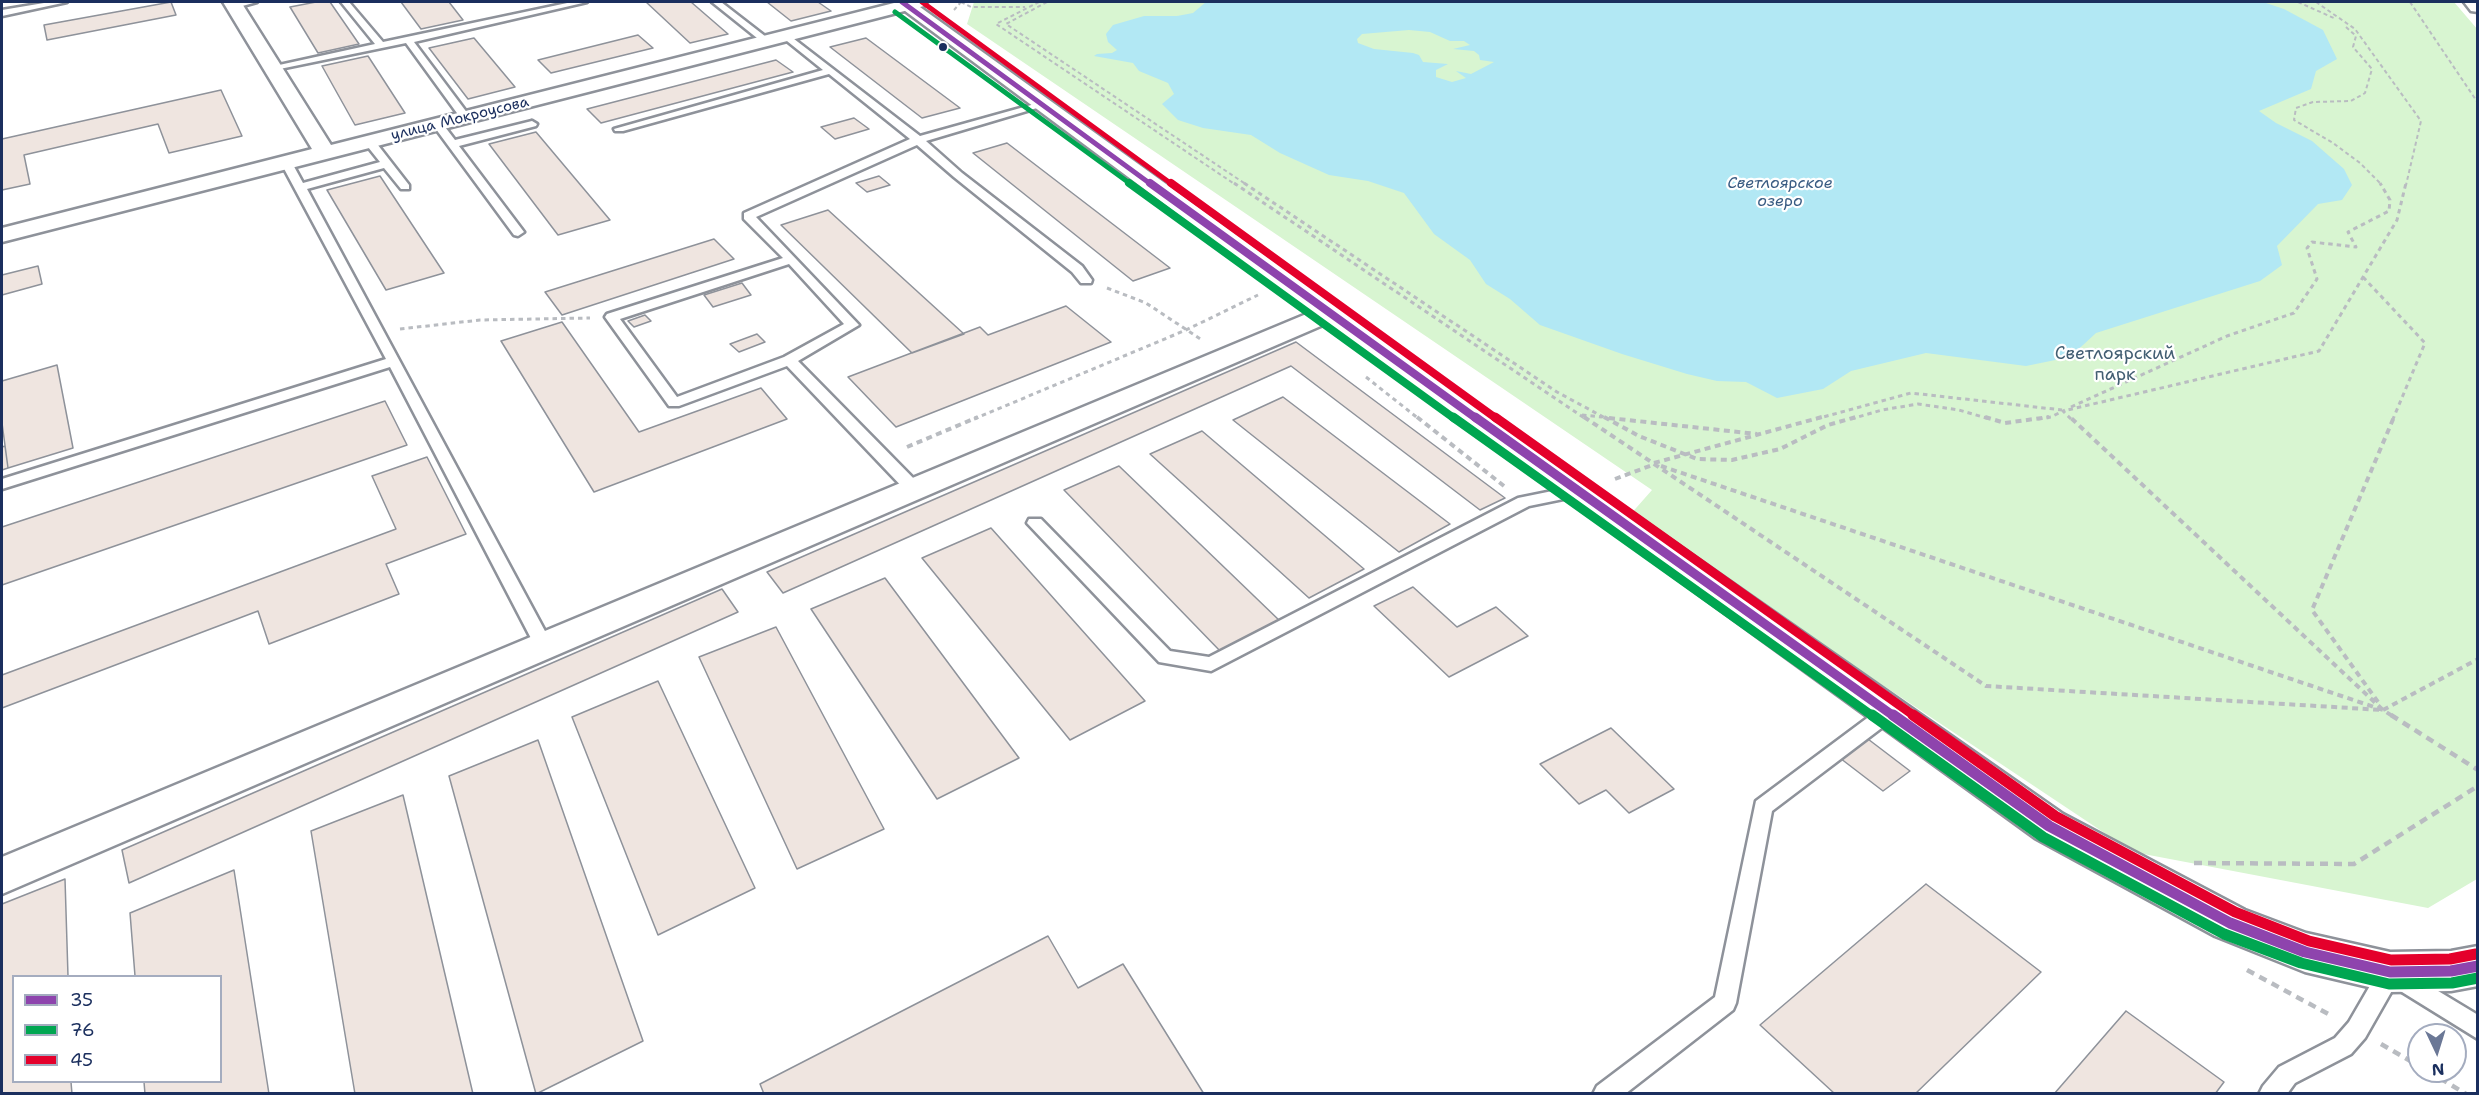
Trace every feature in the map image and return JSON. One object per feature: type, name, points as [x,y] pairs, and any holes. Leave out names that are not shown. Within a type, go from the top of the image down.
[{"type":"street","name":"улица Мокроусова","points":[[2,235],[326,154],[909,2]]},
{"type":"street","points":[[909,2],[1042,105],[1328,313],[1591,487],[1889,712],[2049,826],[2230,923],[2305,952],[2390,972],[2451,971],[2478,966]]},
{"type":"street","points":[[2473,2],[2478,7]]},
{"type":"street","points":[[240,3],[274,69],[326,154]]},
{"type":"street","points":[[2,876],[1328,313]]},
{"type":"lane","points":[[2,13],[62,2]]},
{"type":"lane","points":[[345,2],[381,46]]},
{"type":"lane","points":[[274,69],[582,2]]},
{"type":"lane","points":[[716,2],[830,71],[1077,269],[1086,280]]},
{"type":"lane","points":[[408,40],[466,117]]},
{"type":"lane","points":[[619,129],[830,71]]},
{"type":"lane","points":[[791,260],[612,317],[674,403],[789,360],[852,325],[791,260],[748,216],[918,140],[1042,105]]},
{"type":"lane","points":[[452,144],[532,123]]},
{"type":"lane","points":[[438,125],[518,232]]},
{"type":"lane","points":[[370,142],[405,187]]},
{"type":"lane","points":[[287,163],[544,646]]},
{"type":"lane","points":[[300,187],[387,164]]},
{"type":"lane","points":[[789,360],[914,489]]},
{"type":"lane","points":[[2,484],[394,361]]},
{"type":"lane","points":[[1035,523],[1165,657],[1211,663],[1524,502],[1591,487]]},
{"type":"lane","points":[[1605,1094],[1725,1003],[1763,807],[1889,712]]},
{"type":"lane","points":[[2271,1094],[2287,1075],[2343,1046],[2357,1030],[2390,972],[2478,1028]]},
{"type":"path","points":[[951,14],[961,2],[970,7],[1029,7]]},
{"type":"path","points":[[1039,2],[996,24],[1986,686],[2383,710],[2478,659]]},
{"type":"path","points":[[1047,2],[1006,24],[1557,392],[1639,436],[1685,455],[1697,459],[1732,460],[1780,448],[1839,422],[1882,410],[1918,404],[1959,410],[2005,423],[2050,417],[2227,336],[2294,312],[2317,279],[2307,248],[2312,242],[2356,247],[2348,232],[2389,211],[2390,200],[2385,188],[2360,164],[2333,143],[2294,120],[2296,108],[2313,102],[2352,101],[2366,93],[2372,69],[2353,47],[2356,36],[2350,29],[2333,17],[2298,2]]},
{"type":"path","points":[[1591,487],[1654,464],[1911,393],[2063,411],[2319,351],[2397,220],[2421,121],[2355,29],[2316,2]]},
{"type":"path","points":[[2410,2],[2478,103]]},
{"type":"path","points":[[2363,277],[2425,343],[2312,610],[2383,710]]},
{"type":"path","points":[[1086,280],[1146,303],[1226,356]]},
{"type":"path","points":[[883,456],[1186,330],[1258,295]]},
{"type":"path","points":[[378,331],[480,321],[612,317]]},
{"type":"path","points":[[1365,376],[1524,502]]},
{"type":"path","points":[[2063,411],[2383,710],[2478,770]]},
{"type":"path","points":[[1582,415],[1761,434]]},
{"type":"path","points":[[1654,464],[2383,710]]},
{"type":"path","points":[[2188,863],[2354,864],[2478,786]]},
{"type":"path","points":[[2448,1083],[2466,1094]]},
{"type":"green space","name":"Светлоярский парк","points":[[974,2],[2454,2],[2478,30],[2477,879],[2428,908],[2133,852],[1629,516],[1652,490],[967,24]]},
{"type":"water","name":"Светлоярское озеро","points":[[1206,2],[2263,2],[2284,9],[2323,30],[2337,59],[2316,71],[2311,89],[2259,111],[2276,123],[2312,141],[2344,169],[2352,185],[2342,200],[2318,204],[2277,246],[2282,265],[2260,281],[2096,333],[2070,357],[2026,366],[1926,353],[1851,371],[1823,389],[1777,398],[1746,382],[1717,381],[1687,374],[1540,325],[1510,299],[1486,284],[1470,260],[1434,234],[1404,193],[1368,181],[1329,175],[1280,153],[1251,135],[1203,128],[1178,120],[1162,104],[1174,94],[1168,83],[1139,71],[1133,63],[1094,56],[1117,50],[1108,42],[1106,34],[1113,25],[1144,16],[1177,16],[1193,13]],"holes":[[[1409,30],[1430,32],[1450,41],[1464,41],[1470,45],[1453,49],[1474,51],[1479,55],[1480,60],[1494,62],[1471,74],[1456,71],[1466,78],[1452,82],[1436,77],[1436,70],[1448,64],[1423,62],[1419,55],[1413,53],[1374,49],[1358,43],[1357,39],[1362,34]]]},
{"type":"building","points":[[171,2],[176,15],[47,40],[44,25]]},
{"type":"building","points":[[330,2],[359,44],[318,53],[290,7]]},
{"type":"building","points":[[401,2],[449,2],[463,20],[421,29]]},
{"type":"building","points":[[646,2],[691,2],[728,34],[690,43]]},
{"type":"building","points":[[767,2],[818,2],[831,11],[791,21]]},
{"type":"building","points":[[638,35],[653,48],[551,73],[538,60]]},
{"type":"building","points":[[474,38],[515,87],[468,99],[429,48]]},
{"type":"building","points":[[866,38],[960,108],[922,118],[830,47]]},
{"type":"building","points":[[368,56],[405,113],[355,125],[322,66]]},
{"type":"building","points":[[776,60],[793,72],[601,123],[587,109]]},
{"type":"building","points":[[221,90],[242,136],[169,153],[158,124],[24,155],[30,184],[2,190],[2,139]]},
{"type":"building","points":[[854,118],[869,129],[835,139],[821,127]]},
{"type":"building","points":[[536,132],[610,220],[558,235],[489,144]]},
{"type":"building","points":[[1007,143],[1170,268],[1133,281],[973,153]]},
{"type":"building","points":[[380,176],[444,273],[386,290],[327,190]]},
{"type":"building","points":[[879,176],[890,185],[867,192],[856,183]]},
{"type":"building","points":[[828,210],[964,334],[912,353],[781,225]]},
{"type":"building","points":[[714,239],[734,259],[562,315],[545,292]]},
{"type":"building","points":[[38,266],[42,284],[2,295],[2,275]]},
{"type":"building","points":[[742,283],[751,295],[713,307],[704,295]]},
{"type":"building","points":[[1066,306],[1111,342],[896,427],[848,377],[980,327],[988,335]]},
{"type":"building","points":[[645,315],[651,321],[634,327],[628,321]]},
{"type":"building","points":[[562,322],[639,432],[761,388],[787,419],[594,492],[501,341]]},
{"type":"building","points":[[757,334],[765,342],[739,352],[730,344]]},
{"type":"building","points":[[1296,342],[1505,498],[1480,510],[1291,366],[783,593],[767,572]]},
{"type":"building","points":[[57,365],[73,448],[8,468],[2,423],[2,381]]},
{"type":"building","points":[[1283,397],[1450,524],[1399,552],[1233,420]]},
{"type":"building","points":[[385,401],[407,445],[2,585],[2,527]]},
{"type":"building","points":[[1202,431],[1364,569],[1309,598],[1150,454]]},
{"type":"building","points":[[5,446],[8,468],[2,470],[2,447]]},
{"type":"building","points":[[427,457],[466,534],[386,564],[399,594],[269,644],[258,611],[2,708],[2,675],[396,529],[372,476]]},
{"type":"building","points":[[1119,466],[1281,622],[1222,653],[1064,490]]},
{"type":"building","points":[[991,528],[1145,701],[1070,740],[922,558]]},
{"type":"building","points":[[885,578],[1019,758],[937,799],[811,609]]},
{"type":"building","points":[[1413,587],[1457,627],[1496,607],[1528,636],[1449,677],[1374,606]]},
{"type":"building","points":[[722,589],[738,612],[129,883],[122,850]]},
{"type":"building","points":[[776,627],[884,829],[797,869],[699,657]]},
{"type":"building","points":[[658,681],[755,888],[658,935],[572,717]]},
{"type":"building","points":[[1611,728],[1674,789],[1629,813],[1606,790],[1579,804],[1540,764]]},
{"type":"building","points":[[1864,736],[1910,771],[1883,791],[1836,755]]},
{"type":"building","points":[[538,740],[643,1041],[536,1094],[449,776]]},
{"type":"building","points":[[403,795],[473,1094],[355,1094],[311,831]]},
{"type":"building","points":[[234,870],[269,1094],[145,1094],[144,1083],[222,1083],[222,975],[135,975],[130,913]]},
{"type":"building","points":[[65,879],[68,975],[12,975],[12,1083],[71,1083],[72,1094],[2,1094],[2,904]]},
{"type":"building","points":[[1926,884],[2041,972],[1915,1094],[1835,1094],[1760,1025]]},
{"type":"building","points":[[1048,936],[1078,988],[1123,964],[1204,1094],[764,1094],[760,1084]]},
{"type":"building","points":[[2126,1011],[2224,1082],[2215,1094],[2054,1094]]},
{"type":"transit line","name":"35","points":[[902,2],[1328,313],[2049,826],[2230,923],[2305,952],[2390,972],[2451,971],[2478,966]]},
{"type":"transit line","name":"45","points":[[922,2],[1335,303],[2055,816],[2235,912],[2309,941],[2391,960],[2450,959],[2476,954]]},
{"type":"transit line","name":"76","points":[[895,12],[1321,323],[2043,837],[2224,934],[2301,963],[2389,984],[2452,983],[2478,978]]}]
